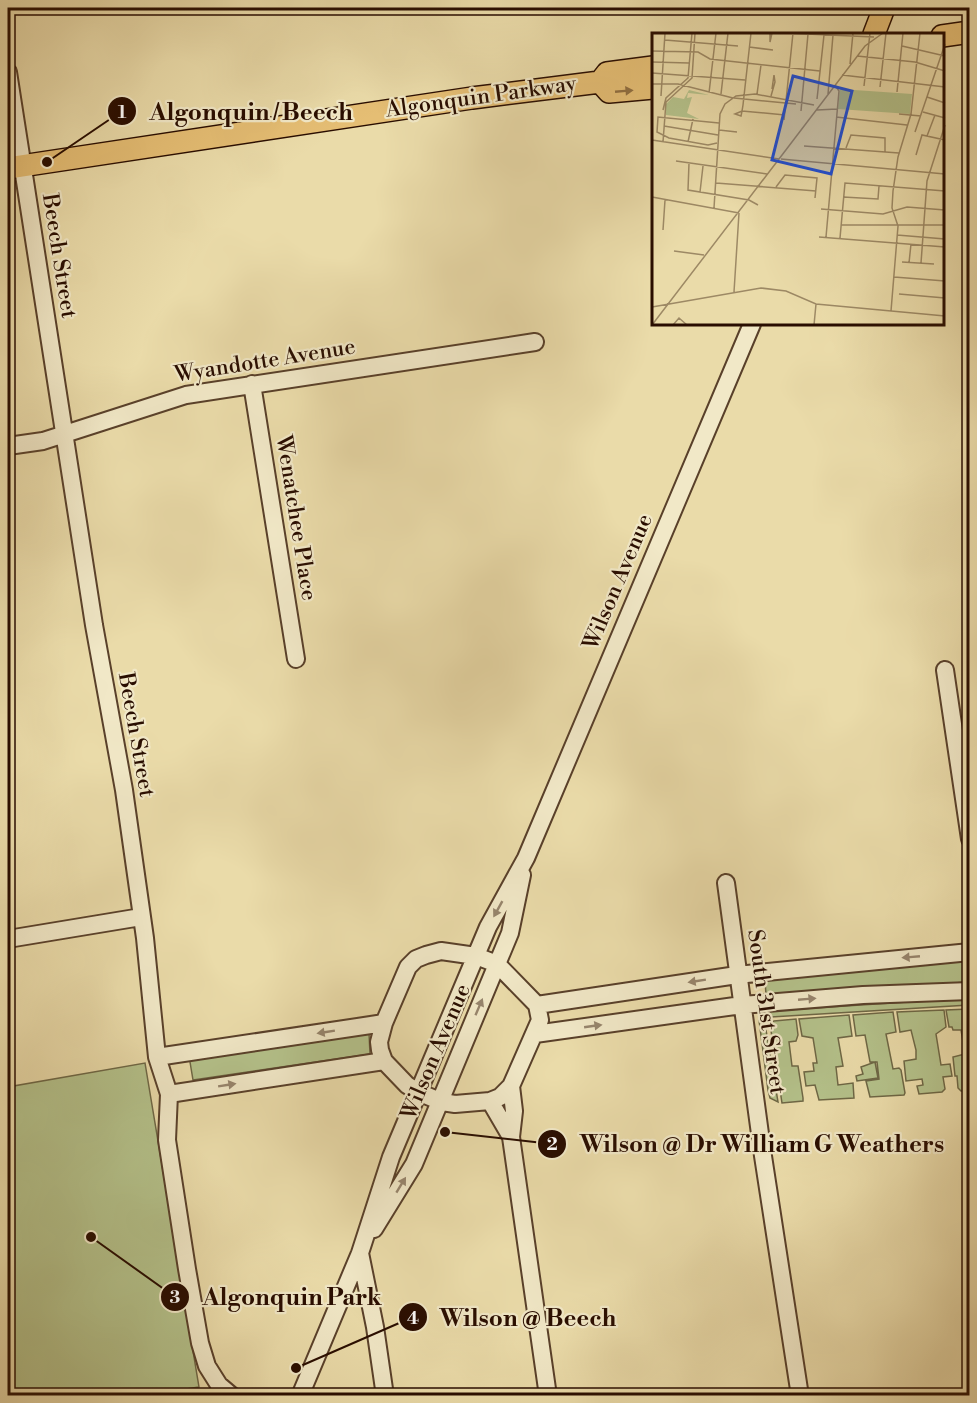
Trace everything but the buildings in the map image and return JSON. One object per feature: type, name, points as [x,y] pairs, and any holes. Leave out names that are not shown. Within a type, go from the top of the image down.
[{"type":"main road","points":[[874,33],[884,8]]},
{"type":"main road","points":[[944,36],[969,32]]},
{"type":"main road","name":"Algonquin Parkway","points":[[15,167],[472,98],[600,82],[607,73],[652,67]]},
{"type":"main road","name":"Algonquin Parkway","points":[[600,82],[609,92],[652,88]]},
{"type":"street","name":"Beech Street","points":[[8,72],[15,167],[65,434],[94,625],[124,790],[157,1057],[169,1094],[167,1140],[200,1343],[207,1366],[219,1385],[232,1395]]},
{"type":"street","name":"Wilson Avenue","points":[[300,1395],[360,1253],[391,1157],[418,1092],[488,927],[526,858],[751,326]]},
{"type":"street","name":"Wyandotte Avenue","points":[[8,446],[43,441],[171,399],[252,384],[536,342]]},
{"type":"street","name":"Wenatchee Place","points":[[252,384],[296,659]]},
{"type":"street","points":[[945,670],[963,753],[969,839]]},
{"type":"street","name":"Wilson Avenue","points":[[360,1253],[414,1164],[510,933],[526,858]]},
{"type":"street","name":"South 31st Street","points":[[726,883],[737,975],[800,1395]]},
{"type":"street","points":[[8,939],[141,917]]},
{"type":"street","points":[[441,951],[476,956],[497,964],[537,1005],[540,1020],[511,1086],[500,1097],[490,1101],[455,1104],[440,1101],[407,1085],[384,1061],[379,1042],[384,1023],[408,967],[416,960],[441,951]]},
{"type":"street","points":[[537,1005],[737,975],[969,952]]},
{"type":"street","points":[[535,1034],[742,1005],[863,994],[969,991]]},
{"type":"street","points":[[157,1057],[384,1023]]},
{"type":"street","points":[[169,1094],[384,1061]]},
{"type":"street","points":[[511,1086],[514,1111],[511,1137],[548,1395]]},
{"type":"street","points":[[490,1101],[511,1137]]},
{"type":"street","points":[[360,1253],[386,1395]]},
{"type":"green space","points":[[969,960],[969,982],[766,995],[765,980]]},
{"type":"green space","points":[[969,998],[969,1005],[771,1017],[768,1011]]},
{"type":"green space","points":[[969,1009],[969,1091],[961,1091],[958,1088],[957,1076],[955,1076],[953,1057],[965,1054],[961,1030],[953,1030],[949,1027],[946,1010]]},
{"type":"green space","points":[[944,1010],[946,1027],[936,1034],[941,1065],[950,1064],[952,1076],[943,1077],[945,1089],[942,1092],[919,1094],[917,1086],[923,1085],[922,1079],[906,1081],[904,1061],[916,1059],[916,1050],[911,1030],[900,1032],[897,1012]]},
{"type":"green space","points":[[893,1012],[896,1032],[886,1034],[893,1069],[901,1070],[905,1093],[904,1095],[870,1097],[866,1081],[879,1079],[877,1062],[870,1062],[865,1035],[856,1036],[853,1015]]},
{"type":"green space","points":[[849,1015],[852,1036],[838,1038],[843,1066],[836,1067],[838,1085],[853,1083],[854,1098],[819,1100],[815,1085],[806,1086],[804,1072],[814,1071],[813,1063],[817,1063],[813,1038],[802,1036],[799,1019]]},
{"type":"green space","points":[[796,1019],[798,1035],[796,1041],[789,1042],[792,1066],[798,1066],[803,1101],[782,1103],[770,1024],[774,1021]]},
{"type":"green space","points":[[759,1020],[765,1024],[778,1102],[770,1098],[768,1090]]},
{"type":"green space","points":[[369,1033],[370,1054],[193,1080],[189,1056]]},
{"type":"green space","points":[[875,1062],[878,1078],[857,1081],[856,1076],[863,1074],[861,1067]]},
{"type":"green space","points":[[145,1063],[199,1387],[147,1395],[8,1396],[8,1087]]},
{"type":"place","name":"Algonquin / Beech","points":[[47,162]]},
{"type":"place","name":"Wilson @ Dr William G Weathers","points":[[445,1132]]},
{"type":"place","name":"Algonquin Park","points":[[91,1237]]},
{"type":"place","name":"Wilson @ Beech","points":[[296,1368]]}]
